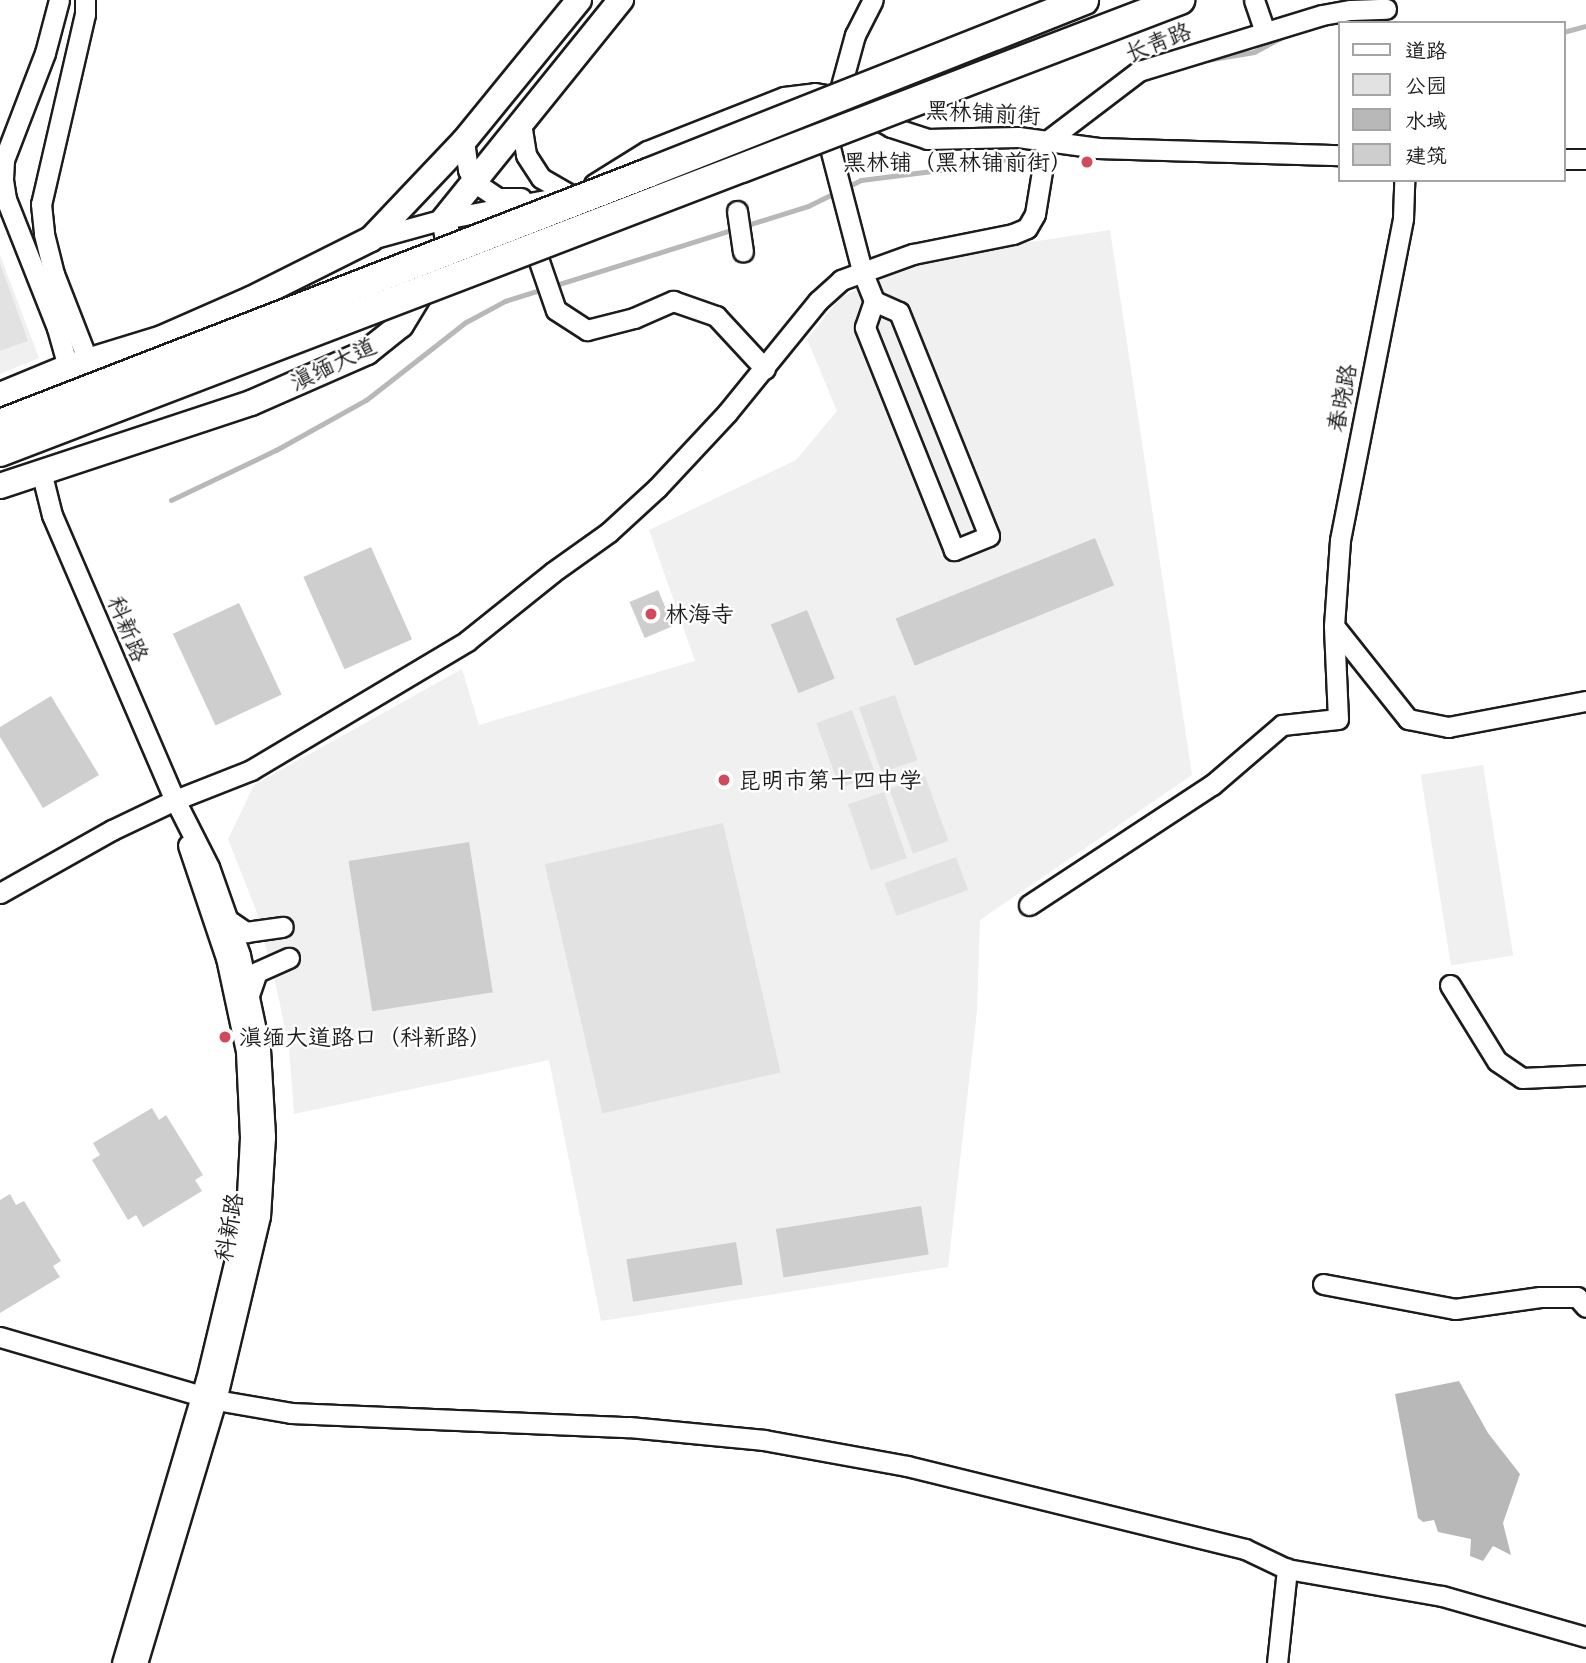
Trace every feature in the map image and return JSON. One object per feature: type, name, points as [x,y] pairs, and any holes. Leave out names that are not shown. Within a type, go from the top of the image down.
[{"type":"highway","points":[[0,424],[648,173],[1084,0]]},
{"type":"highway","points":[[0,452],[1180,0]]},
{"type":"main road","points":[[0,395],[78,364],[162,338],[251,299],[371,239],[464,141],[579,0]]},
{"type":"main road","points":[[449,246],[444,219],[621,0]]},
{"type":"main road","name":"滇缅大道","points":[[0,486],[42,475],[251,403],[367,352],[401,325],[449,246]]},
{"type":"street","points":[[59,0],[45,53],[5,160],[3,180],[6,199],[57,328],[78,364]]},
{"type":"street","points":[[78,364],[44,234],[41,204],[85,14],[85,0]]},
{"type":"street","points":[[838,97],[855,35],[873,0]]},
{"type":"street","points":[[1254,0],[1265,32]]},
{"type":"street","name":"长青路","points":[[1048,141],[1139,71],[1337,12],[1387,9]]},
{"type":"street","points":[[815,93],[862,271],[874,301],[865,327],[954,550],[989,536],[900,312],[874,301]]},
{"type":"street","name":"黑林铺前街","points":[[571,195],[646,151],[783,97],[815,93],[838,97],[891,127],[927,138],[1018,137],[1098,148],[1338,155]]},
{"type":"street","points":[[521,123],[526,155],[541,178],[571,195]]},
{"type":"street","points":[[464,141],[468,170],[474,182],[498,198],[571,195]]},
{"type":"street","points":[[0,893],[112,830],[175,800],[251,770],[467,641],[553,572],[609,532],[657,488],[765,369],[818,301],[841,280],[913,254],[1013,234],[1027,228],[1035,214],[1048,141]]},
{"type":"street","points":[[1565,159],[1586,159]]},
{"type":"street","name":"春晓路","points":[[1029,905],[1212,785],[1282,725],[1338,719],[1335,626],[1340,540],[1403,218],[1404,182]]},
{"type":"street","points":[[449,246],[571,195]]},
{"type":"street","points":[[371,239],[444,219],[571,195]]},
{"type":"street","points":[[737,211],[743,252]]},
{"type":"street","points":[[522,214],[556,310],[587,330],[634,318],[673,301],[716,316],[765,369]]},
{"type":"street","name":"科新路","points":[[42,475],[52,515],[175,800],[209,867],[240,955],[260,1049],[263,1112],[260,1216],[137,1663]]},
{"type":"street","points":[[1335,626],[1408,719],[1448,727],[1586,701]]},
{"type":"street","name":"科新路","points":[[122,1663],[209,1397],[246,1214],[250,1124],[246,1051],[226,958],[196,873],[175,800]]},
{"type":"street","points":[[228,920],[246,932],[284,927]]},
{"type":"street","points":[[249,996],[250,986],[257,972],[289,958]]},
{"type":"street","points":[[1450,985],[1497,1061],[1522,1078],[1586,1075]]},
{"type":"street","points":[[1323,1284],[1455,1309],[1540,1297],[1577,1297],[1586,1307]]},
{"type":"street","points":[[0,1337],[209,1397],[291,1413],[629,1427],[764,1440],[907,1466],[1245,1549],[1287,1569],[1442,1596],[1586,1637]]},
{"type":"street","points":[[1277,1663],[1287,1569]]},
{"type":"shaded area","name":"昆明市第十四中学","points":[[1110,230],[1192,775],[980,920],[977,1011],[948,1267],[601,1321],[549,1060],[294,1114],[289,1048],[277,990],[256,910],[228,839],[254,785],[462,669],[479,725],[695,661],[649,530],[796,460],[837,411],[807,339],[841,297],[931,257]]},
{"type":"shaded area","points":[[0,255],[39,358],[0,374]]},
{"type":"shaded area","points":[[1483,765],[1513,956],[1451,965],[1421,775]]},
{"type":"green space","points":[[0,263],[28,341],[0,351]]},
{"type":"green space","points":[[895,695],[917,760],[882,773],[859,707]]},
{"type":"green space","points":[[852,710],[876,775],[840,788],[816,723]]},
{"type":"green space","points":[[925,776],[949,841],[913,854],[889,789]]},
{"type":"green space","points":[[884,792],[907,858],[871,871],[848,804]]},
{"type":"green space","points":[[723,823],[781,1072],[602,1114],[545,864]]},
{"type":"green space","points":[[956,857],[968,890],[897,916],[885,883]]},
{"type":"water","points":[[1459,1381],[1488,1433],[1520,1474],[1503,1523],[1511,1555],[1493,1546],[1483,1561],[1470,1556],[1471,1539],[1438,1532],[1434,1520],[1423,1522],[1418,1518],[1395,1394]]},
{"type":"building","points":[[1095,538],[1114,585],[915,666],[896,619]]},
{"type":"building","points":[[371,547],[412,639],[344,669],[303,577]]},
{"type":"building","name":"林海寺","points":[[658,590],[673,626],[645,638],[629,602]]},
{"type":"building","points":[[239,603],[282,695],[216,725],[173,634]]},
{"type":"building","points":[[807,610],[835,679],[799,693],[771,625]]},
{"type":"building","points":[[51,696],[99,775],[43,808],[0,737],[0,727]]},
{"type":"building","points":[[469,842],[493,992],[372,1011],[349,861]]},
{"type":"building","points":[[152,1108],[159,1120],[166,1115],[203,1175],[195,1180],[202,1191],[143,1227],[136,1215],[128,1220],[92,1160],[100,1155],[93,1143]]},
{"type":"building","points":[[10,1194],[16,1205],[24,1201],[61,1261],[53,1266],[60,1277],[0,1313],[0,1200]]},
{"type":"building","points":[[921,1206],[929,1254],[783,1277],[776,1229]]},
{"type":"building","points":[[736,1242],[743,1284],[633,1302],[626,1259]]},
{"type":"waterway","points":[[1565,31],[1586,26]]},
{"type":"waterway","points":[[1200,61],[1254,52],[1286,35]]},
{"type":"waterway","points":[[171,500],[276,450],[366,400],[466,322],[505,301],[808,206],[861,180],[995,163],[1018,154]]},
{"type":"place","name":"黑林铺（黑林铺前街）","points":[[1087,162]]},
{"type":"place","name":"林海寺","points":[[651,614]]},
{"type":"place","name":"昆明市第十四中学","points":[[724,780]]},
{"type":"place","name":"滇缅大道路口（科新路）","points":[[225,1037]]}]
